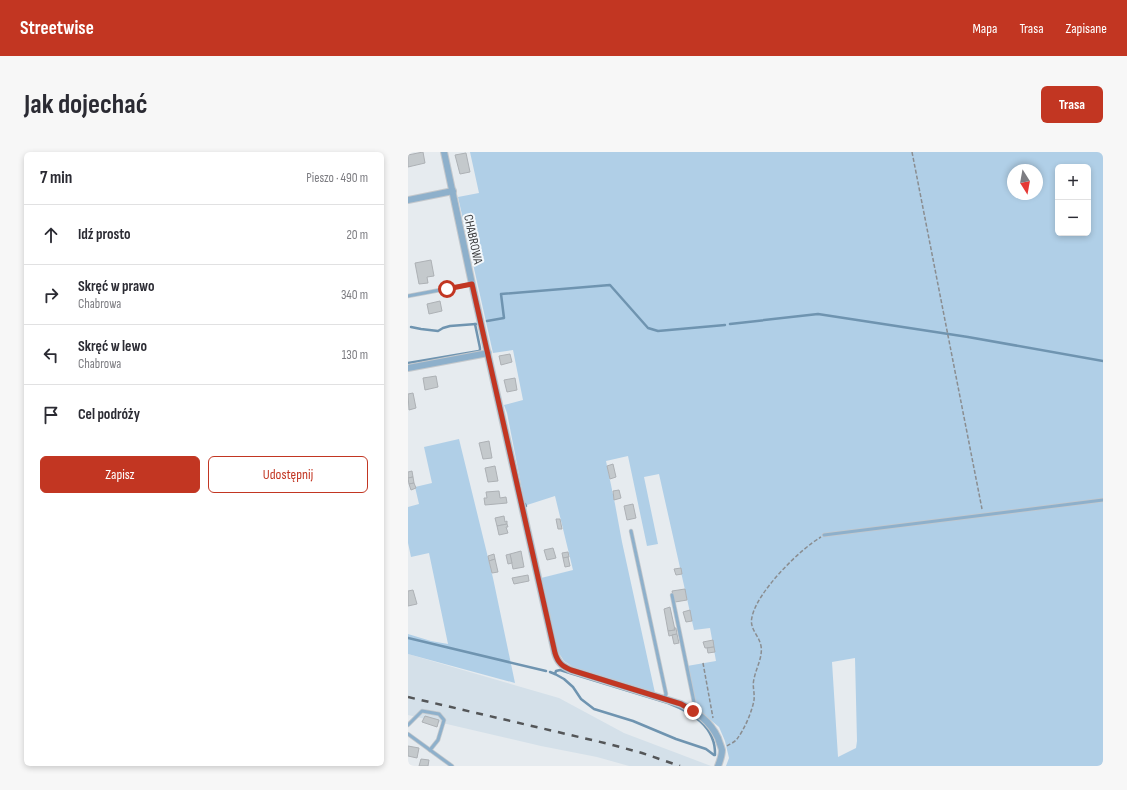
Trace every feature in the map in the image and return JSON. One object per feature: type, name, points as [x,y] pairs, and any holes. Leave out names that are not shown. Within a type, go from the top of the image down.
[{"type":"street","name":"CHABROWA","points":[[444,152],[472,284],[557,661],[562,666],[571,670],[681,704],[700,715],[710,725],[717,736],[722,750]]},
{"type":"street","points":[[408,200],[453,191]]},
{"type":"street","points":[[408,368],[488,354]]},
{"type":"street","points":[[718,766],[722,750]]},
{"type":"lane","points":[[408,296],[472,284]]},
{"type":"lane","points":[[824,535],[1103,500]]},
{"type":"lane","points":[[631,531],[666,694],[664,699]]},
{"type":"lane","points":[[672,595],[694,702],[693,711]]},
{"type":"lane","points":[[408,725],[422,711],[440,714],[444,720],[438,740],[430,750]]},
{"type":"lane","points":[[408,734],[452,766]]},
{"type":"path","points":[[912,152],[983,516]]},
{"type":"path","points":[[722,750],[736,740],[751,710],[754,698],[754,680],[761,653],[760,645],[751,623],[754,611],[762,596],[779,574],[815,540],[824,535]]},
{"type":"path","points":[[703,663],[714,717],[710,725]]},
{"type":"shaded area","points":[[470,152],[1103,152],[1103,766],[726,766],[729,758],[725,741],[719,727],[696,708],[687,666],[716,661],[710,628],[694,630],[659,474],[644,477],[658,544],[647,546],[628,456],[606,461],[655,693],[573,667],[564,661],[558,652],[541,578],[573,570],[555,496],[525,505],[507,413],[504,405],[523,400],[513,350],[493,353],[458,197],[479,193]],"holes":[[[855,658],[856,748],[838,757],[832,662]]]},
{"type":"shaded area","points":[[459,439],[493,578],[515,683],[408,654],[408,634],[431,641],[448,644],[429,553],[411,557],[408,543],[408,507],[419,504],[415,487],[432,483],[424,447]]},
{"type":"shaded area","points":[[408,654],[559,698],[624,733],[711,766],[629,766],[597,757],[541,746],[408,715]]},
{"type":"building","points":[[423,152],[425,163],[408,167],[408,155]]},
{"type":"building","points":[[466,153],[470,172],[460,174],[455,155]]},
{"type":"building","points":[[431,260],[434,276],[427,277],[428,283],[419,284],[415,263]]},
{"type":"building","points":[[440,301],[442,311],[429,314],[427,304]]},
{"type":"building","points":[[510,354],[512,362],[501,365],[499,356]]},
{"type":"building","points":[[436,376],[438,387],[425,390],[423,378]]},
{"type":"building","points":[[515,378],[517,390],[507,392],[504,380]]},
{"type":"building","points":[[413,393],[416,408],[409,410],[408,394]]},
{"type":"building","points":[[489,441],[492,458],[483,459],[479,443]]},
{"type":"building","points":[[613,464],[616,477],[610,479],[607,466]]},
{"type":"building","points":[[495,466],[498,481],[488,482],[485,468]]},
{"type":"building","points":[[412,471],[413,477],[408,478],[408,472]]},
{"type":"building","points":[[413,477],[414,483],[409,484],[408,478]]},
{"type":"building","points":[[414,483],[416,488],[411,490],[409,484]]},
{"type":"building","points":[[619,490],[621,498],[614,500],[613,491]]},
{"type":"building","points":[[499,491],[500,498],[506,497],[507,503],[485,505],[484,498],[487,498],[486,492]]},
{"type":"building","points":[[633,504],[636,518],[627,520],[624,506]]},
{"type":"building","points":[[504,516],[507,524],[497,526],[495,518]]},
{"type":"building","points":[[556,519],[560,519],[562,529],[558,529]]},
{"type":"building","points":[[507,524],[508,527],[506,527],[508,533],[499,535],[497,526]]},
{"type":"building","points":[[553,548],[556,558],[547,560],[544,550]]},
{"type":"building","points":[[521,551],[524,567],[513,569],[510,554]]},
{"type":"building","points":[[568,552],[569,557],[563,558],[562,553]]},
{"type":"building","points":[[494,554],[495,559],[489,561],[488,556]]},
{"type":"building","points":[[510,554],[512,563],[508,564],[506,555]]},
{"type":"building","points":[[568,557],[570,566],[565,567],[563,558]]},
{"type":"building","points":[[495,559],[498,572],[492,573],[489,561]]},
{"type":"building","points":[[681,568],[682,574],[676,575],[674,569]]},
{"type":"building","points":[[528,575],[529,581],[514,584],[512,578]]},
{"type":"building","points":[[685,589],[687,600],[675,602],[672,591]]},
{"type":"building","points":[[413,590],[417,604],[408,606],[408,591]]},
{"type":"building","points":[[670,607],[675,630],[668,631],[664,609]]},
{"type":"building","points":[[690,610],[692,621],[686,622],[683,612]]},
{"type":"building","points":[[674,628],[676,628],[677,634],[669,636],[668,631],[675,630]]},
{"type":"building","points":[[677,634],[679,643],[674,644],[672,635]]},
{"type":"building","points":[[713,640],[714,647],[705,648],[703,642]]},
{"type":"building","points":[[714,647],[715,652],[708,653],[707,648]]},
{"type":"building","points":[[425,716],[439,720],[437,727],[422,722]]},
{"type":"building","points":[[408,746],[419,748],[417,758],[408,756]]},
{"type":"building","points":[[421,759],[429,760],[428,766],[419,766]]},
{"type":"waterway","points":[[487,321],[504,318],[501,294],[610,285],[648,328],[658,331],[725,325]]},
{"type":"waterway","points":[[730,324],[818,314],[968,337],[1103,361]]},
{"type":"waterway","points":[[408,363],[479,351],[480,348],[475,324]]},
{"type":"waterway","points":[[411,327],[438,331],[450,326],[476,324]]},
{"type":"waterway","points":[[408,638],[546,671]]},
{"type":"waterway","points":[[555,674],[556,671],[560,670],[668,703],[685,711],[707,728],[714,745],[715,755]]},
{"type":"waterway","points":[[550,672],[564,679],[573,687],[581,699],[594,709],[633,721],[676,739],[706,749],[714,755]]},
{"type":"railway","points":[[408,697],[609,744],[680,766]]},
{"type":"route","points":[[447,289],[472,284],[557,661],[562,666],[571,670],[681,704],[693,711]]}]
